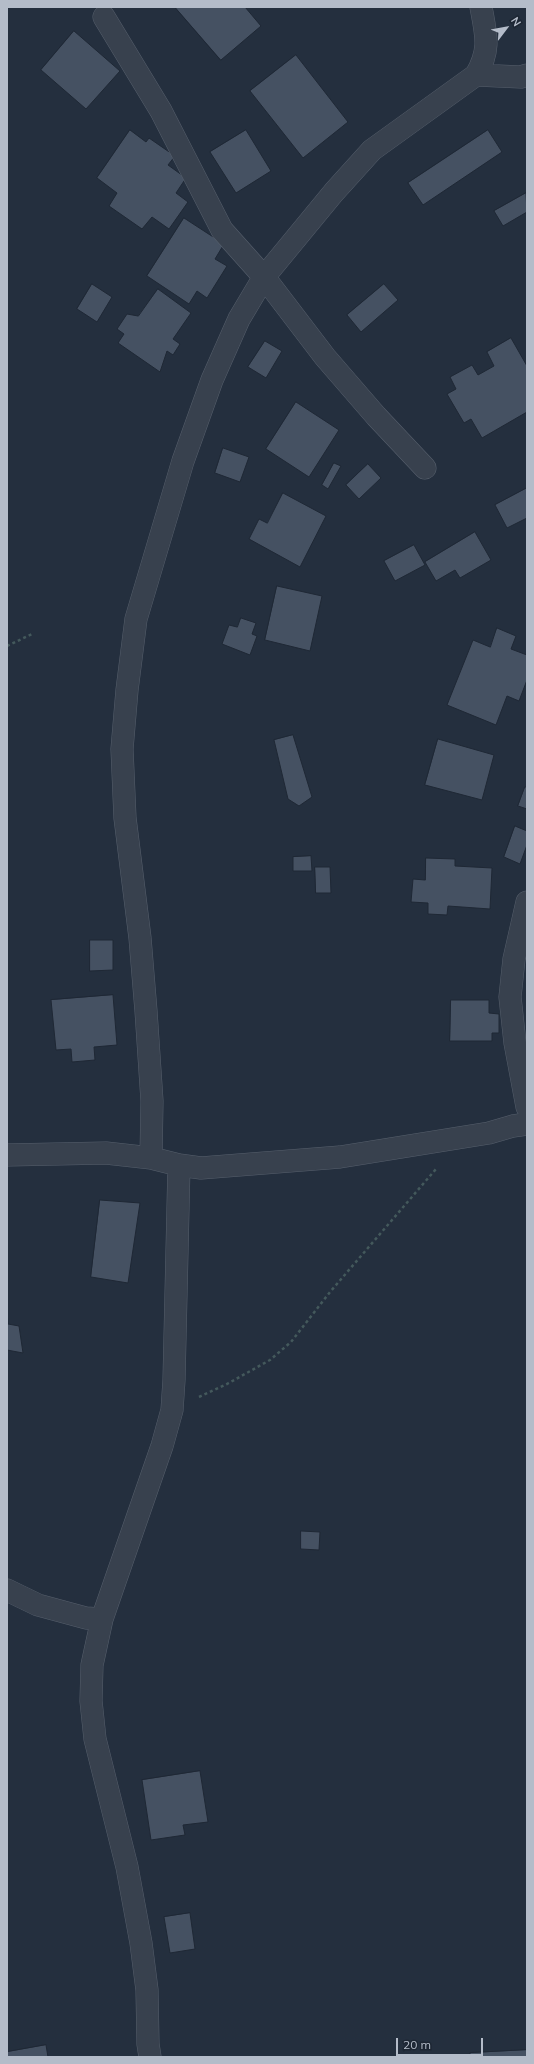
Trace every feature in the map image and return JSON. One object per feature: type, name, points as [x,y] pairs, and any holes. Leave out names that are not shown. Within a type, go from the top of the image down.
[{"type":"street","points":[[151,1158],[152,1101],[146,1011],[140,938],[125,818],[122,749],[127,690],[136,619],[183,461],[212,380],[239,319],[264,277],[334,192],[372,150],[476,75],[484,60],[487,42],[481,7]]},
{"type":"street","points":[[104,16],[161,111],[222,230],[264,277],[325,357],[376,416],[425,468]]},
{"type":"street","points":[[476,75],[527,75]]},
{"type":"street","points":[[527,902],[514,959],[510,997],[515,1042],[527,1107]]},
{"type":"street","points":[[7,1155],[106,1153],[151,1158],[179,1165],[201,1168],[340,1157],[464,1138],[527,1124]]},
{"type":"street","points":[[150,2057],[148,2044],[147,1990],[141,1943],[127,1867],[95,1739],[91,1701],[92,1665],[102,1619],[162,1446],[172,1410],[179,1165]]},
{"type":"street","points":[[7,1590],[38,1605],[86,1618],[102,1619]]},
{"type":"path","points":[[7,646],[32,634]]},
{"type":"path","points":[[172,1410],[270,1360],[291,1342],[330,1292],[464,1138]]},
{"type":"building","points":[[175,7],[245,7],[261,26],[221,60]]},
{"type":"building","points":[[74,31],[120,71],[86,109],[41,70]]},
{"type":"building","points":[[296,55],[348,122],[303,158],[250,91]]},
{"type":"building","points":[[130,130],[146,142],[149,138],[175,156],[168,165],[186,178],[176,193],[188,202],[169,229],[152,217],[142,229],[109,206],[117,193],[97,178]]},
{"type":"building","points":[[246,130],[271,171],[236,193],[210,152]]},
{"type":"building","points":[[488,130],[502,152],[423,205],[408,183]]},
{"type":"building","points":[[526,193],[527,212],[503,226],[494,211]]},
{"type":"building","points":[[184,218],[224,244],[215,259],[227,266],[207,298],[197,291],[189,304],[147,276]]},
{"type":"building","points":[[92,284],[112,297],[97,322],[77,309]]},
{"type":"building","points":[[384,284],[398,300],[361,332],[347,315]]},
{"type":"building","points":[[158,289],[191,313],[173,339],[180,344],[173,355],[167,351],[160,372],[118,343],[124,334],[117,329],[127,314],[138,316]]},
{"type":"building","points":[[511,338],[527,366],[527,412],[482,438],[471,419],[464,423],[447,394],[456,389],[450,377],[472,365],[478,375],[494,366],[487,352]]},
{"type":"building","points":[[265,341],[282,351],[266,378],[248,367]]},
{"type":"building","points":[[296,402],[339,430],[309,477],[266,449]]},
{"type":"building","points":[[223,448],[249,457],[240,482],[215,473]]},
{"type":"building","points":[[334,463],[341,466],[328,489],[322,485]]},
{"type":"building","points":[[368,464],[381,478],[359,499],[346,485]]},
{"type":"building","points":[[527,488],[527,518],[507,528],[495,505]]},
{"type":"building","points":[[283,493],[326,516],[300,567],[249,539],[259,519],[267,523]]},
{"type":"building","points":[[475,532],[491,560],[460,578],[455,570],[436,581],[425,562]]},
{"type":"building","points":[[414,545],[425,565],[395,581],[384,561]]},
{"type":"building","points":[[277,586],[322,596],[310,651],[265,640]]},
{"type":"building","points":[[241,618],[256,623],[252,634],[257,636],[250,655],[222,644],[229,625],[237,627]]},
{"type":"building","points":[[497,628],[516,636],[511,649],[527,655],[527,680],[519,701],[507,696],[496,725],[447,705],[473,640],[490,647]]},
{"type":"building","points":[[293,735],[312,797],[299,806],[288,799],[274,740]]},
{"type":"building","points":[[438,739],[494,755],[482,800],[425,785]]},
{"type":"building","points":[[525,787],[527,787],[527,809],[518,806]]},
{"type":"building","points":[[515,826],[527,831],[527,845],[520,864],[504,857]]},
{"type":"building","points":[[311,856],[312,871],[293,871],[293,857]]},
{"type":"building","points":[[426,858],[455,859],[455,866],[492,868],[490,909],[448,906],[447,915],[428,914],[428,903],[411,902],[413,879],[425,880]]},
{"type":"building","points":[[315,867],[330,867],[331,893],[316,893]]},
{"type":"building","points":[[90,940],[113,940],[113,970],[90,971]]},
{"type":"building","points":[[113,995],[117,1045],[94,1047],[95,1060],[72,1062],[71,1049],[56,1050],[51,1000]]},
{"type":"building","points":[[451,1000],[489,1000],[489,1013],[499,1014],[499,1033],[492,1033],[492,1041],[450,1041]]},
{"type":"building","points":[[100,1200],[140,1203],[128,1283],[91,1277]]},
{"type":"building","points":[[7,1312],[8,1324],[19,1326],[23,1353],[7,1350]]},
{"type":"building","points":[[301,1531],[320,1532],[319,1550],[301,1549]]},
{"type":"building","points":[[200,1771],[208,1822],[183,1825],[185,1835],[151,1840],[142,1780]]},
{"type":"building","points":[[190,1913],[195,1949],[170,1953],[164,1917]]},
{"type":"building","points":[[46,2045],[48,2057],[7,2057],[7,2052]]},
{"type":"building","points":[[527,2050],[527,2057],[470,2057],[470,2053]]}]
